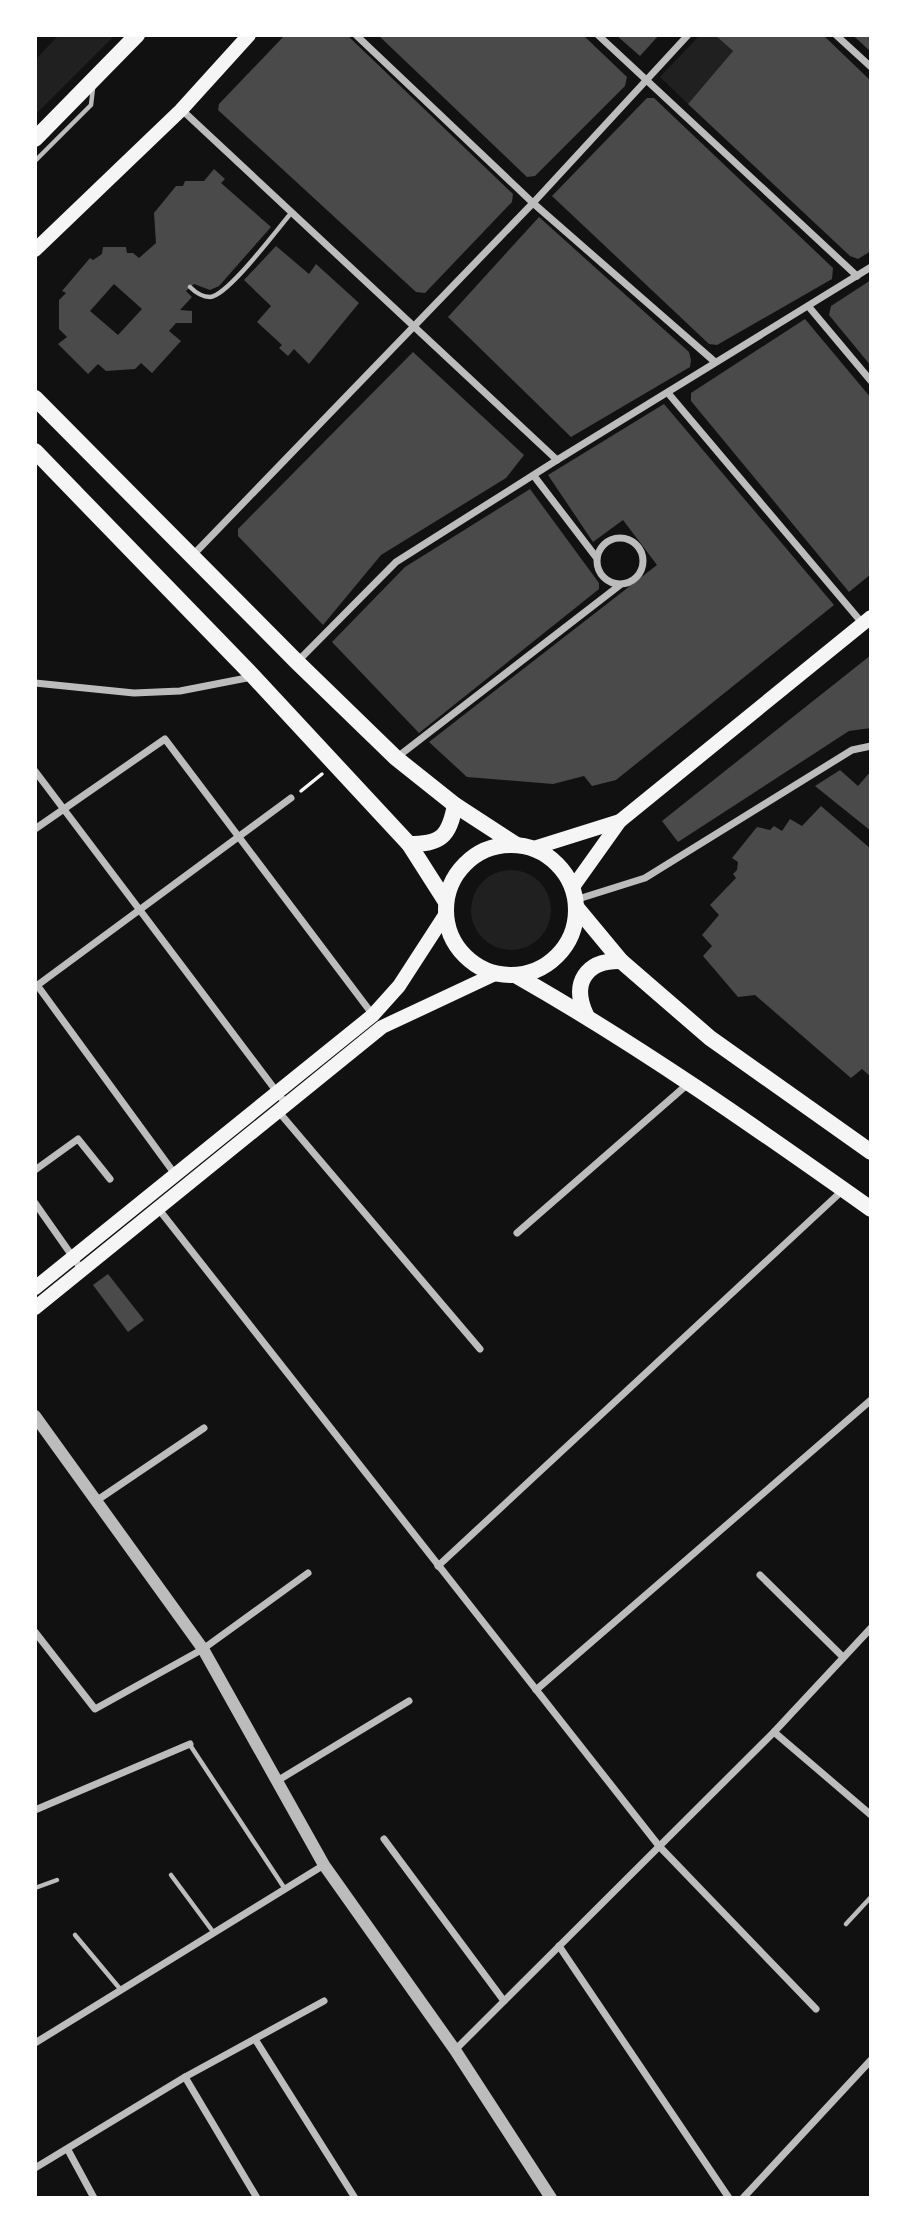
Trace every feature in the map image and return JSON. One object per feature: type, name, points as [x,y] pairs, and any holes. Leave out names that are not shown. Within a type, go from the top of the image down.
[{"type":"main road","points":[[35,139],[137,35]]},
{"type":"main road","points":[[35,250],[181,110],[249,35]]},
{"type":"main road","points":[[35,398],[396,758],[455,805],[515,844],[534,848],[550,857],[564,870],[575,898],[621,961],[710,1038],[871,1152]]},
{"type":"main road","points":[[35,451],[253,676],[409,844],[445,908],[453,941],[470,962],[495,974],[517,976],[536,971],[553,961],[566,946],[575,928],[575,898],[620,821],[867,621]]},
{"type":"main road","points":[[409,844],[442,838],[449,829],[455,805]]},
{"type":"main road","points":[[534,848],[620,821]]},
{"type":"main road","points":[[35,1308],[77,1264],[277,1102],[373,1015],[399,986],[445,908],[453,878],[469,859],[491,848],[515,844]]},
{"type":"main road","points":[[586,1015],[580,1002],[584,976],[594,966],[607,961],[621,961]]},
{"type":"main road","points":[[277,1102],[382,1027],[495,974]]},
{"type":"main road","points":[[517,976],[586,1015],[690,1082],[871,1209]]},
{"type":"main road","points":[[35,1288],[77,1264]]},
{"type":"street","points":[[356,35],[533,203],[715,362]]},
{"type":"street","points":[[598,35],[857,276]]},
{"type":"street","points":[[193,556],[533,203],[688,35]]},
{"type":"street","points":[[836,35],[871,67]]},
{"type":"street","points":[[181,110],[557,460]]},
{"type":"street","points":[[297,662],[396,562],[871,267]]},
{"type":"street","points":[[809,307],[871,381]]},
{"type":"street","points":[[668,393],[867,621]]},
{"type":"street","points":[[534,476],[596,557],[598,571],[607,581],[620,585]]},
{"type":"street","points":[[396,758],[620,585],[633,582],[642,571],[644,558],[638,546],[627,538],[614,538],[602,545],[596,557]]},
{"type":"street","points":[[35,683],[134,693],[180,691],[253,676]]},
{"type":"street","points":[[35,829],[165,738],[373,1015]]},
{"type":"street","points":[[575,898],[645,878],[852,750],[871,746]]},
{"type":"street","points":[[35,771],[277,1102],[480,1349]]},
{"type":"street","points":[[180,1181],[36,986],[292,798]]},
{"type":"street","points":[[517,1233],[690,1082]]},
{"type":"street","points":[[35,1170],[78,1139],[110,1179]]},
{"type":"street","points":[[438,1566],[844,1190]]},
{"type":"street","points":[[153,1202],[659,1846],[816,2009]]},
{"type":"street","points":[[35,1203],[77,1264]]},
{"type":"street","points":[[536,1690],[871,1400]]},
{"type":"street","points":[[35,1416],[203,1649],[324,1865],[455,2050],[551,2198]]},
{"type":"street","points":[[96,1501],[204,1428]]},
{"type":"street","points":[[35,1632],[94,1709],[203,1649],[308,1573]]},
{"type":"street","points":[[761,1575],[844,1657]]},
{"type":"street","points":[[455,2050],[774,1732],[871,1628]]},
{"type":"street","points":[[276,1781],[409,1701]]},
{"type":"street","points":[[774,1732],[871,1815]]},
{"type":"street","points":[[35,1810],[190,1744]]},
{"type":"street","points":[[384,1839],[504,2001]]},
{"type":"street","points":[[35,2043],[324,1865]]},
{"type":"street","points":[[559,1946],[729,2198]]},
{"type":"street","points":[[35,2168],[185,2077],[324,2001]]},
{"type":"street","points":[[255,2039],[355,2198]]},
{"type":"street","points":[[743,2198],[871,2060]]},
{"type":"street","points":[[185,2077],[257,2198]]},
{"type":"street","points":[[68,2150],[94,2198]]},
{"type":"lane","points":[[35,161],[92,105],[93,80]]},
{"type":"lane","points":[[190,287],[210,297],[226,289],[292,211]]},
{"type":"lane","points":[[190,1744],[285,1889]]},
{"type":"lane","points":[[171,1875],[214,1933]]},
{"type":"lane","points":[[35,1888],[57,1880]]},
{"type":"lane","points":[[846,1924],[871,1897]]},
{"type":"lane","points":[[75,1935],[121,1990]]},
{"type":"path","points":[[292,798],[335,764]]},
{"type":"shaded area","points":[[59,35],[115,35],[35,115],[35,60]]},
{"type":"shaded area","points":[[700,35],[715,35],[733,51],[688,104],[660,77]]},
{"type":"shaded area","points":[[511,870],[526,873],[539,882],[548,895],[551,910],[548,925],[539,938],[526,947],[511,950],[496,947],[483,938],[474,925],[471,910],[474,895],[483,882],[496,873]]},
{"type":"building","points":[[285,35],[347,35],[513,194],[512,202],[425,293],[416,292],[218,110],[219,104]]},
{"type":"building","points":[[378,35],[583,35],[627,77],[625,86],[535,176],[527,177]]},
{"type":"building","points":[[616,35],[659,35],[640,56]]},
{"type":"building","points":[[715,35],[823,35],[871,81],[871,251],[858,259],[850,256],[688,104],[733,51]]},
{"type":"building","points":[[852,35],[871,35],[871,52],[857,39]]},
{"type":"building","points":[[647,98],[654,98],[833,268],[832,279],[717,345],[709,344],[552,196]]},
{"type":"building","points":[[214,169],[225,179],[221,183],[271,227],[219,286],[210,290],[194,284],[186,291],[192,297],[180,310],[192,311],[192,323],[176,323],[169,331],[181,341],[152,373],[141,363],[135,369],[106,371],[98,364],[88,374],[58,344],[67,337],[59,329],[59,300],[66,293],[62,291],[90,258],[93,260],[102,254],[103,247],[126,247],[127,253],[133,253],[139,258],[156,243],[154,213],[176,186],[183,186],[185,181],[204,181]],"holes":[[[114,284],[142,309],[118,335],[90,311]]]},
{"type":"building","points":[[539,217],[689,352],[691,360],[690,367],[571,437],[448,317]]},
{"type":"building","points":[[276,246],[309,274],[316,264],[359,303],[309,364],[294,349],[288,356],[279,348],[282,345],[257,322],[271,306],[244,280]]},
{"type":"building","points":[[871,280],[871,366],[829,315],[831,306]]},
{"type":"building","points":[[805,319],[871,398],[871,574],[849,592],[691,401],[691,393]]},
{"type":"building","points":[[413,352],[524,455],[506,478],[381,555],[323,625],[238,536],[238,529]]},
{"type":"building","points":[[664,404],[834,605],[616,780],[592,786],[584,776],[553,784],[467,777],[429,742],[657,565],[623,520],[593,542],[548,475]]},
{"type":"building","points":[[530,489],[599,583],[599,589],[419,733],[332,642],[405,567]]},
{"type":"building","points":[[871,655],[871,728],[849,731],[678,842],[662,821]]},
{"type":"building","points":[[840,770],[858,786],[871,771],[871,831],[815,786]]},
{"type":"building","points":[[821,806],[871,849],[871,1077],[862,1069],[851,1078],[755,995],[738,997],[703,956],[712,946],[702,935],[719,915],[710,905],[736,878],[733,874],[737,870],[738,862],[732,858],[757,827],[770,830],[774,826],[782,831],[790,819],[802,826]]},
{"type":"building","points":[[108,1274],[144,1320],[128,1332],[93,1285]]}]
